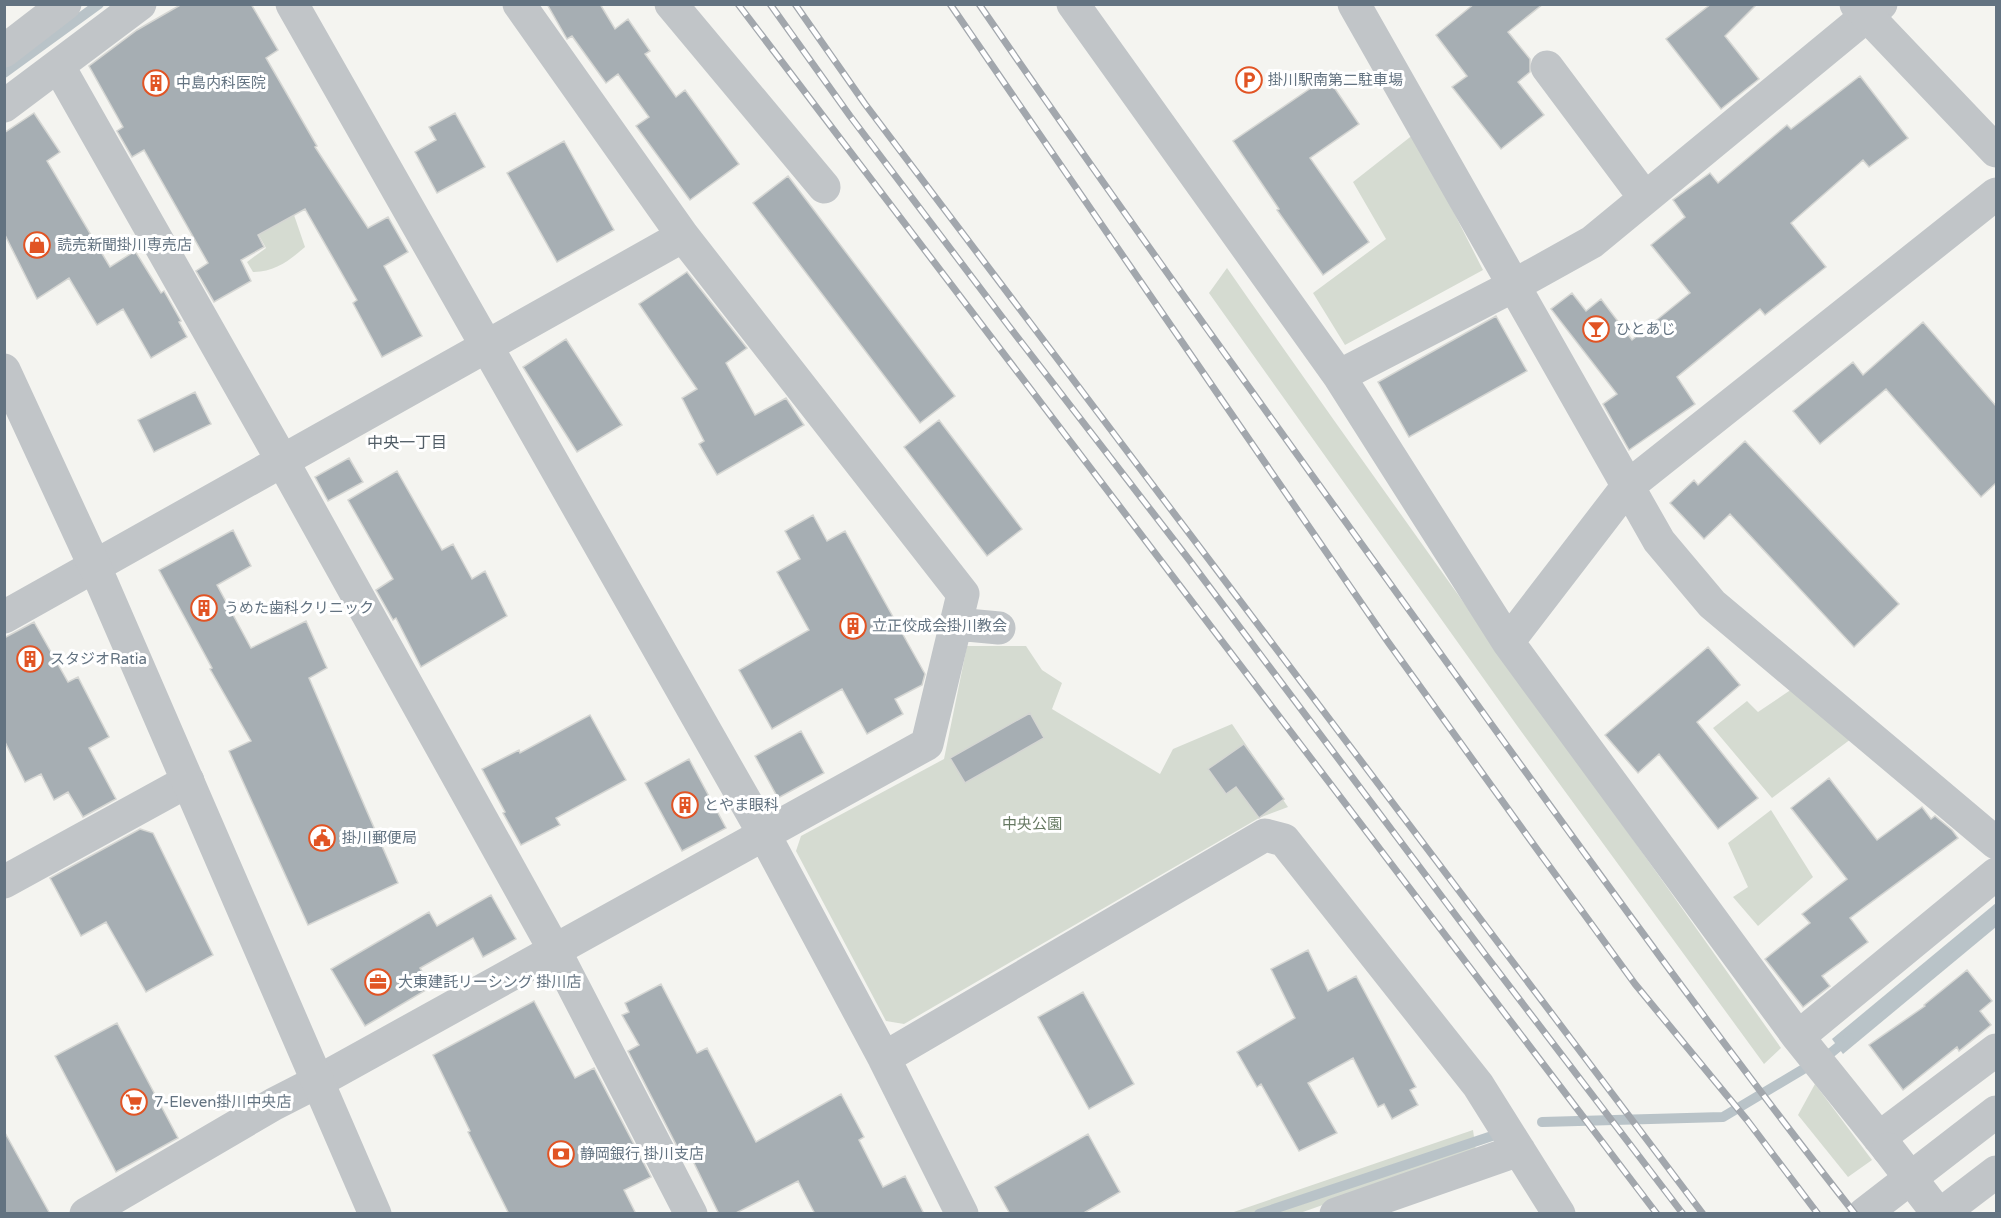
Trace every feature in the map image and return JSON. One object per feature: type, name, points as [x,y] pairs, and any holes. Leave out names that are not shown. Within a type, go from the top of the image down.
[{"type":"street","points":[[4,51],[66,4]]},
{"type":"street","points":[[4,106],[141,4]]},
{"type":"street","points":[[292,4],[764,834],[884,1058],[962,1214]]},
{"type":"street","points":[[86,1214],[274,1104],[927,744],[963,594],[683,236],[519,4]]},
{"type":"street","points":[[671,4],[824,187]]},
{"type":"street","points":[[1073,4],[1339,376],[1508,642],[1810,1053],[1936,1211],[1996,1172]]},
{"type":"street","points":[[1354,4],[1659,541],[1712,604],[1996,843]]},
{"type":"street","points":[[1339,376],[1513,286],[1592,242],[1868,8],[1996,151]]},
{"type":"street","points":[[58,67],[283,462],[555,951],[691,1214]]},
{"type":"street","points":[[1547,67],[1645,198]]},
{"type":"street","points":[[1508,642],[1627,487],[1996,194]]},
{"type":"street","points":[[4,617],[683,236]]},
{"type":"street","points":[[4,370],[95,567],[375,1214]]},
{"type":"street","points":[[956,624],[999,628]]},
{"type":"street","points":[[4,882],[188,782]]},
{"type":"street","points":[[884,1058],[1264,835],[1284,840],[1478,1085],[1559,1214]]},
{"type":"street","points":[[1810,1053],[1996,874]]},
{"type":"street","points":[[1883,1144],[1996,1050]]},
{"type":"street","points":[[1864,1214],[1996,1112]]},
{"type":"street","points":[[1336,1214],[1512,1139]]},
{"type":"green space","points":[[1414,134],[1483,270],[1345,345],[1313,293],[1386,239],[1353,182]]},
{"type":"green space","points":[[240,202],[294,215],[305,247],[275,268],[253,272],[247,262],[266,248]]},
{"type":"green space","points":[[1227,268],[1781,1048],[1764,1064],[1518,727],[1209,293]]},
{"type":"green space","name":"中央公園","points":[[967,646],[1026,646],[1042,670],[1062,683],[1052,709],[1160,774],[1173,749],[1232,724],[1288,807],[1259,818],[904,1024],[886,1021],[796,851],[801,836],[944,759]]},
{"type":"green space","points":[[1795,687],[1855,736],[1772,798],[1713,728],[1747,701],[1758,712]]},
{"type":"green space","points":[[1771,810],[1813,877],[1758,926],[1733,897],[1748,887],[1728,843]]},
{"type":"green space","points":[[1815,1084],[1872,1160],[1848,1177],[1798,1115]]},
{"type":"green space","points":[[1473,1130],[1476,1151],[1300,1213],[1228,1214]]},
{"type":"shaded area","points":[[1996,903],[1996,927],[1843,1054],[1832,1039]]},
{"type":"building","points":[[182,4],[251,4],[278,50],[266,58],[317,146],[315,147],[368,228],[388,217],[408,252],[384,266],[422,336],[382,357],[353,303],[357,300],[305,209],[258,235],[264,247],[241,260],[251,281],[214,302],[196,271],[208,263],[144,150],[132,157],[117,131],[123,127],[89,66],[137,30]]},
{"type":"building","points":[[547,4],[600,4],[615,29],[628,19],[650,51],[645,54],[676,97],[685,90],[739,164],[690,200],[636,126],[649,117],[618,74],[606,83],[572,36],[567,39]]},
{"type":"building","points":[[1474,4],[1543,4],[1508,32],[1530,59],[1530,72],[1518,82],[1544,115],[1501,149],[1452,87],[1467,76],[1436,35]]},
{"type":"building","points":[[1711,4],[1757,4],[1725,36],[1759,79],[1721,109],[1666,39]]},
{"type":"building","points":[[1860,76],[1908,138],[1869,167],[1863,160],[1791,223],[1826,267],[1765,315],[1760,309],[1677,377],[1695,404],[1629,450],[1603,404],[1617,394],[1551,309],[1572,293],[1586,311],[1601,299],[1632,340],[1690,293],[1651,245],[1685,217],[1673,200],[1710,173],[1718,183],[1787,125],[1791,129]]},
{"type":"building","points":[[1327,77],[1359,124],[1310,158],[1369,242],[1323,275],[1277,210],[1279,209],[1233,141]]},
{"type":"building","points":[[34,113],[60,152],[47,161],[110,267],[135,251],[161,293],[164,291],[181,321],[179,322],[187,337],[151,358],[123,309],[97,325],[69,278],[37,299],[4,233],[4,133]]},
{"type":"building","points":[[455,113],[485,167],[437,193],[415,152],[436,140],[429,127]]},
{"type":"building","points":[[564,141],[614,230],[557,262],[507,173]]},
{"type":"building","points":[[788,176],[955,396],[920,423],[753,203]]},
{"type":"building","points":[[687,272],[747,348],[726,363],[755,415],[786,398],[804,425],[717,475],[699,444],[704,441],[682,398],[697,389],[639,304]]},
{"type":"building","points":[[1496,316],[1527,371],[1409,437],[1378,382]]},
{"type":"building","points":[[1923,322],[1996,406],[1996,483],[1981,497],[1886,389],[1820,444],[1793,411],[1853,362],[1863,375]]},
{"type":"building","points":[[566,339],[622,425],[577,452],[523,367]]},
{"type":"building","points":[[195,392],[211,424],[154,452],[138,420]]},
{"type":"building","points":[[939,420],[1022,529],[987,556],[904,447]]},
{"type":"building","points":[[1745,441],[1899,604],[1854,647],[1730,514],[1704,539],[1670,503],[1694,480],[1698,485]]},
{"type":"building","points":[[349,458],[363,482],[328,501],[315,477]]},
{"type":"building","points":[[397,471],[442,550],[453,544],[472,579],[485,571],[507,616],[421,667],[396,618],[393,620],[376,590],[393,579],[348,500]]},
{"type":"building","name":"立正佼成会掛川教会","points":[[813,515],[827,541],[845,531],[925,674],[922,685],[895,699],[903,714],[867,734],[842,689],[772,729],[739,670],[809,630],[777,572],[800,559],[785,531]]},
{"type":"building","points":[[233,530],[251,566],[217,585],[251,648],[306,621],[327,668],[309,678],[398,883],[308,925],[229,751],[251,741],[210,669],[212,668],[159,570]]},
{"type":"building","points":[[34,622],[68,682],[78,677],[109,737],[89,748],[116,799],[83,817],[68,792],[54,800],[41,774],[25,782],[4,740],[4,638]]},
{"type":"building","points":[[1708,647],[1740,685],[1697,722],[1758,798],[1718,829],[1659,754],[1638,773],[1605,735]]},
{"type":"building","points":[[1030,713],[1044,738],[965,783],[950,758]]},
{"type":"building","points":[[590,715],[626,780],[556,818],[560,825],[521,845],[482,769],[519,750],[520,753]]},
{"type":"building","points":[[801,731],[824,773],[778,798],[755,756]]},
{"type":"building","points":[[1244,744],[1284,799],[1259,818],[1236,787],[1226,794],[1208,769]]},
{"type":"building","name":"とやま眼科","points":[[689,759],[726,828],[682,851],[645,783]]},
{"type":"building","points":[[1829,778],[1877,840],[1922,807],[1931,819],[1935,816],[1958,838],[1850,918],[1868,942],[1822,976],[1830,986],[1803,1007],[1765,959],[1810,923],[1802,914],[1847,879],[1791,808]]},
{"type":"building","points":[[140,829],[153,833],[213,955],[146,992],[106,922],[81,936],[50,878]]},
{"type":"building","points":[[491,895],[516,939],[483,957],[473,938],[420,968],[431,987],[365,1026],[331,969],[429,912],[437,926]]},
{"type":"building","points":[[1308,950],[1328,991],[1356,976],[1416,1087],[1410,1090],[1418,1105],[1392,1119],[1384,1104],[1378,1107],[1353,1058],[1308,1083],[1337,1133],[1299,1151],[1261,1084],[1257,1087],[1237,1052],[1295,1018],[1271,969]]},
{"type":"building","points":[[1967,970],[1992,1001],[1980,1011],[1991,1025],[1959,1051],[1957,1047],[1903,1090],[1869,1045],[1925,1006]]},
{"type":"building","points":[[661,984],[697,1053],[707,1048],[756,1142],[841,1094],[864,1137],[859,1140],[883,1187],[905,1176],[924,1214],[815,1214],[798,1181],[734,1214],[719,1214],[691,1157],[684,1160],[628,1051],[639,1045],[622,1015],[629,1012],[625,1003]]},
{"type":"building","points":[[1083,992],[1134,1084],[1089,1109],[1038,1017]]},
{"type":"building","name":"静岡銀行 掛川支店","points":[[534,1001],[575,1078],[594,1068],[651,1177],[624,1190],[636,1214],[509,1214],[468,1132],[470,1131],[433,1055]]},
{"type":"building","points":[[117,1023],[178,1138],[116,1172],[55,1056]]},
{"type":"building","points":[[4,1131],[50,1214],[4,1214]]},
{"type":"building","points":[[1088,1134],[1120,1192],[1082,1214],[1010,1214],[995,1187]]},
{"type":"waterway","points":[[4,73],[99,4]]},
{"type":"waterway","points":[[1542,1122],[1723,1117],[1832,1052],[1849,1038]]},
{"type":"waterway","points":[[1259,1214],[1492,1136]]},
{"type":"railway","points":[[738,4],[1657,1214]]},
{"type":"railway","points":[[770,4],[850,116],[1190,561],[1683,1214]]},
{"type":"railway","points":[[795,4],[865,104],[1703,1214]]},
{"type":"railway","points":[[950,4],[1388,642],[1635,984],[1747,1120],[1818,1214]]},
{"type":"railway","points":[[979,4],[1199,318],[1582,850],[1744,1070],[1855,1214]]},
{"type":"place","name":"掛川駅南第二駐車場","points":[[1249,80]]},
{"type":"place","name":"中島内科医院","points":[[156,83]]},
{"type":"place","name":"読売新聞掛川専売店","points":[[37,245]]},
{"type":"place","name":"ひとあじ","points":[[1596,329]]},
{"type":"place","name":"うめた歯科クリニック","points":[[204,608]]},
{"type":"place","name":"立正佼成会掛川教会","points":[[853,626]]},
{"type":"place","name":"スタジオRatia","points":[[30,659]]},
{"type":"place","name":"とやま眼科","points":[[685,805]]},
{"type":"place","name":"掛川郵便局","points":[[322,838]]},
{"type":"place","name":"大東建託リーシング 掛川店","points":[[378,982]]},
{"type":"place","name":"7-Eleven掛川中央店","points":[[134,1102]]},
{"type":"place","name":"静岡銀行 掛川支店","points":[[561,1154]]},
{"type":"district","name":"中央一丁目","points":[[407,442]]}]
